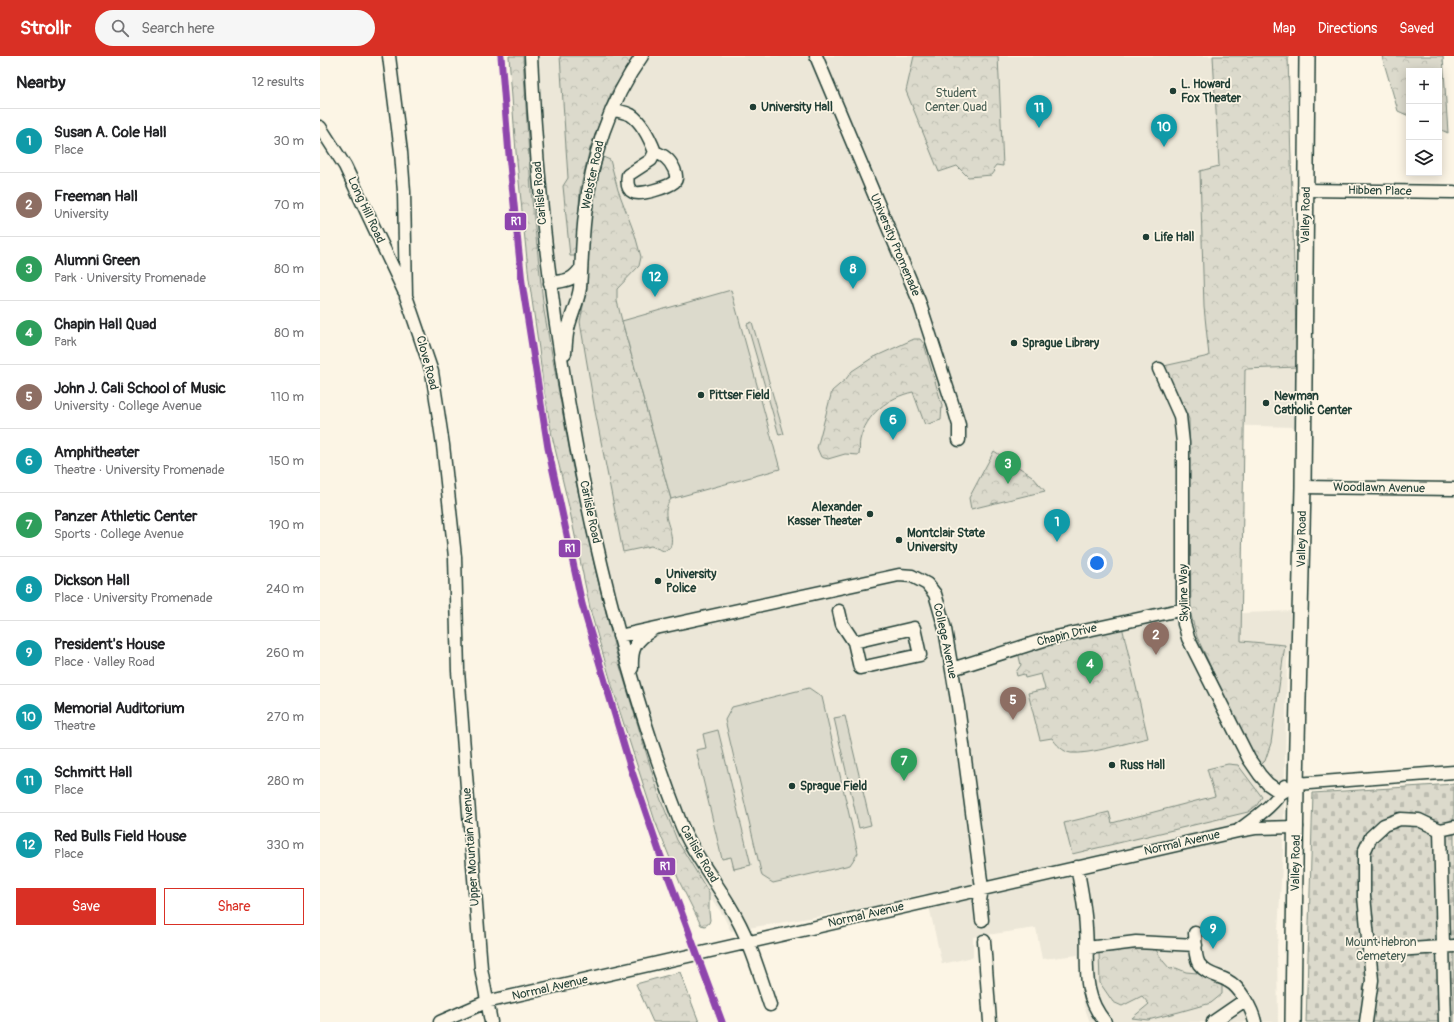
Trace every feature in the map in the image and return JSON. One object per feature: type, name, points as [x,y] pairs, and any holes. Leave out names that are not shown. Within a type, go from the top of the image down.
[{"type":"main road","name":"Valley Road","points":[[1294,1022],[1297,827],[1296,784],[1303,487],[1307,56]]},
{"type":"street","name":"Clove Road","points":[[389,56],[402,159],[406,296],[432,372],[443,445],[455,557],[458,671]]},
{"type":"street","name":"Carlisle Road","points":[[531,56],[537,168],[550,283],[575,443],[607,589],[634,685],[685,834],[738,919],[748,942],[770,1005]]},
{"type":"street","name":"Webster Road","points":[[563,372],[567,329],[577,301],[589,187],[597,151],[605,125],[612,109],[626,80],[642,56]]},
{"type":"street","name":"University Promenade","points":[[816,56],[919,301],[956,415],[959,440]]},
{"type":"street","points":[[612,109],[631,116],[639,123],[649,138],[655,152]]},
{"type":"street","name":"Long Hill Road","points":[[320,127],[345,166],[406,296]]},
{"type":"street","name":"Hibben Place","points":[[1306,190],[1454,192]]},
{"type":"street","points":[[550,283],[570,280],[575,277],[581,268]]},
{"type":"street","name":"Skyline Way","points":[[1159,368],[1180,416],[1183,443],[1184,624],[1188,638],[1240,744],[1260,775],[1268,784],[1281,793]]},
{"type":"street","name":"Woodlawn Avenue","points":[[1303,487],[1454,489]]},
{"type":"street","name":"College Avenue","points":[[619,636],[899,575],[912,576],[927,584],[935,594],[945,629],[952,668],[982,888],[980,901],[982,920]]},
{"type":"street","name":"Chapin Drive","points":[[952,668],[1047,639],[1184,609]]},
{"type":"street","points":[[839,611],[842,624],[854,642],[860,668],[920,655],[914,628],[854,642]]},
{"type":"street","points":[[634,685],[631,657],[632,651],[641,638],[656,628]]},
{"type":"street","name":"Upper Mountain Avenue","points":[[458,671],[481,968],[486,1002],[491,1022]]},
{"type":"street","points":[[1238,831],[1269,807],[1281,793],[1290,776],[1297,755]]},
{"type":"street","points":[[1281,793],[1296,784],[1454,772]]},
{"type":"street","points":[[1366,1022],[1372,980],[1364,896],[1364,852],[1371,837],[1384,825],[1400,819],[1419,820],[1440,830],[1454,827]]},
{"type":"street","name":"Normal Avenue","points":[[440,1022],[486,1002],[982,888],[1238,831],[1255,828],[1297,827]]},
{"type":"street","points":[[1440,830],[1449,946],[1445,1022]]},
{"type":"street","points":[[1077,867],[1083,898],[1087,948],[1087,975],[1090,995],[1095,1008],[1105,1022]]},
{"type":"street","points":[[1087,948],[1136,942],[1196,939],[1199,963],[1212,975],[1229,981],[1236,988],[1245,1000],[1255,1022]]},
{"type":"street","points":[[984,941],[990,1022]]},
{"type":"street","points":[[1369,952],[1449,946]]},
{"type":"street","points":[[1213,1022],[1245,1000]]},
{"type":"shaded area","name":"Montclair State University","points":[[517,56],[1288,56],[1297,367],[1297,427],[1216,425],[1214,614],[1294,611],[1292,648],[1287,660],[1283,850],[1277,947],[1278,1022],[1090,1022],[1084,1006],[1078,955],[1042,959],[1036,928],[973,937],[973,957],[942,964],[926,893],[862,909],[731,931],[723,915],[668,837],[599,620],[549,368]]},
{"type":"green space","points":[[509,56],[523,56],[531,191],[544,311],[572,464],[597,577],[616,653],[659,795],[677,840],[709,893],[710,920],[705,926],[701,925],[680,883],[655,821],[618,706],[591,613],[569,507],[552,436],[543,385],[529,279],[516,152]]},
{"type":"green space","points":[[560,56],[634,56],[611,93],[590,148],[580,190],[576,256],[570,256],[563,186],[568,178]]},
{"type":"green space","name":"Student Center Quad","points":[[914,56],[998,56],[1003,166],[996,165],[993,169],[995,171],[992,175],[968,177],[957,166],[939,172],[906,91]]},
{"type":"green space","points":[[1213,56],[1288,56],[1297,367],[1245,369],[1241,641],[1285,645],[1271,743],[1265,761],[1260,766],[1239,728],[1197,637],[1191,615],[1189,419],[1164,366],[1209,356],[1204,307],[1200,171],[1219,166]]},
{"type":"green space","points":[[1382,56],[1443,56],[1448,133],[1442,130],[1442,68],[1406,68],[1406,115],[1398,111]]},
{"type":"green space","points":[[603,157],[610,160],[618,190],[635,235],[641,257],[639,266],[617,289],[617,301],[671,499],[667,506],[666,518],[671,535],[671,541],[670,548],[664,551],[651,546],[623,552],[595,411],[580,322],[587,286],[590,228],[595,187]]},
{"type":"green space","name":"Pittser Field","points":[[731,290],[780,469],[671,499],[622,321]]},
{"type":"green space","points":[[752,322],[784,434],[779,435],[747,324]]},
{"type":"green space","points":[[914,339],[920,339],[924,344],[942,405],[941,420],[925,425],[913,392],[904,394],[880,408],[867,422],[860,440],[859,455],[845,454],[828,459],[821,457],[817,448],[832,391],[846,379],[852,371],[872,358]]},
{"type":"green space","points":[[994,451],[1032,476],[1045,491],[971,509],[969,498]]},
{"type":"green space","points":[[1121,622],[1148,738],[1079,753],[1065,751],[1052,738],[1040,740],[1028,693],[1045,689],[1041,674],[1025,678],[1024,674],[1017,676],[1016,672],[1021,665],[1017,648]]},
{"type":"green space","name":"Sprague Field","points":[[809,688],[822,697],[858,853],[850,865],[773,883],[762,876],[725,720],[732,707]]},
{"type":"green space","points":[[845,716],[871,825],[859,828],[834,718]]},
{"type":"green space","points":[[718,730],[751,865],[734,869],[731,857],[722,859],[696,750],[706,748],[703,734]]},
{"type":"green space","points":[[1228,764],[1238,765],[1262,797],[1257,805],[1248,812],[1072,854],[1064,823],[1109,812],[1112,823],[1215,796],[1207,769]]},
{"type":"green space","name":"Mount Hebron Cemetery","points":[[1454,784],[1454,1022],[1306,1022],[1313,793]]},
{"type":"green space","points":[[1151,942],[1170,969],[1176,968],[1186,972],[1197,973],[1217,982],[1222,985],[1222,994],[1211,1003],[1179,1012],[1148,1020],[1132,1018],[1149,1004],[1142,996],[1122,1006],[1113,1002],[1100,983],[1099,953]]},
{"type":"green space","points":[[680,972],[699,1022],[653,1022],[636,984]]},
{"type":"railway","points":[[501,56],[522,283],[548,448],[582,604],[630,766],[660,854],[722,1022]]},
{"type":"transit line","name":"R1","points":[[501,56],[522,283],[548,448],[582,604],[630,766],[660,854],[722,1022]]},
{"type":"place","name":"L. Howard Fox Theater","points":[[1173,91]]},
{"type":"place","name":"University Hall","points":[[753,107]]},
{"type":"place","name":"Schmitt Hall","points":[[1039,128]]},
{"type":"place","name":"Memorial Auditorium","points":[[1164,147]]},
{"type":"place","name":"Life Hall","points":[[1146,237]]},
{"type":"place","name":"Dickson Hall","points":[[853,289]]},
{"type":"place","name":"Red Bulls Field House","points":[[655,297]]},
{"type":"place","name":"Sprague Library","points":[[1014,343]]},
{"type":"place","name":"Pittser Field","points":[[701,395]]},
{"type":"place","name":"Newman Catholic Center","points":[[1266,403]]},
{"type":"place","name":"Amphitheater","points":[[893,440]]},
{"type":"place","name":"Alumni Green","points":[[1008,484]]},
{"type":"place","name":"Alexander Kasser Theater","points":[[870,514]]},
{"type":"place","name":"Montclair State University","points":[[899,540]]},
{"type":"place","name":"Susan A. Cole Hall","points":[[1057,542]]},
{"type":"place","name":"University Police","points":[[658,581]]},
{"type":"place","name":"Freeman Hall","points":[[1156,655]]},
{"type":"place","name":"Chapin Hall Quad","points":[[1090,684]]},
{"type":"place","name":"John J. Cali School of Music","points":[[1013,720]]},
{"type":"place","name":"Russ Hall","points":[[1112,765]]},
{"type":"place","name":"Panzer Athletic Center","points":[[904,781]]},
{"type":"place","name":"Sprague Field","points":[[792,786]]},
{"type":"place","name":"President's House","points":[[1213,949]]}]
